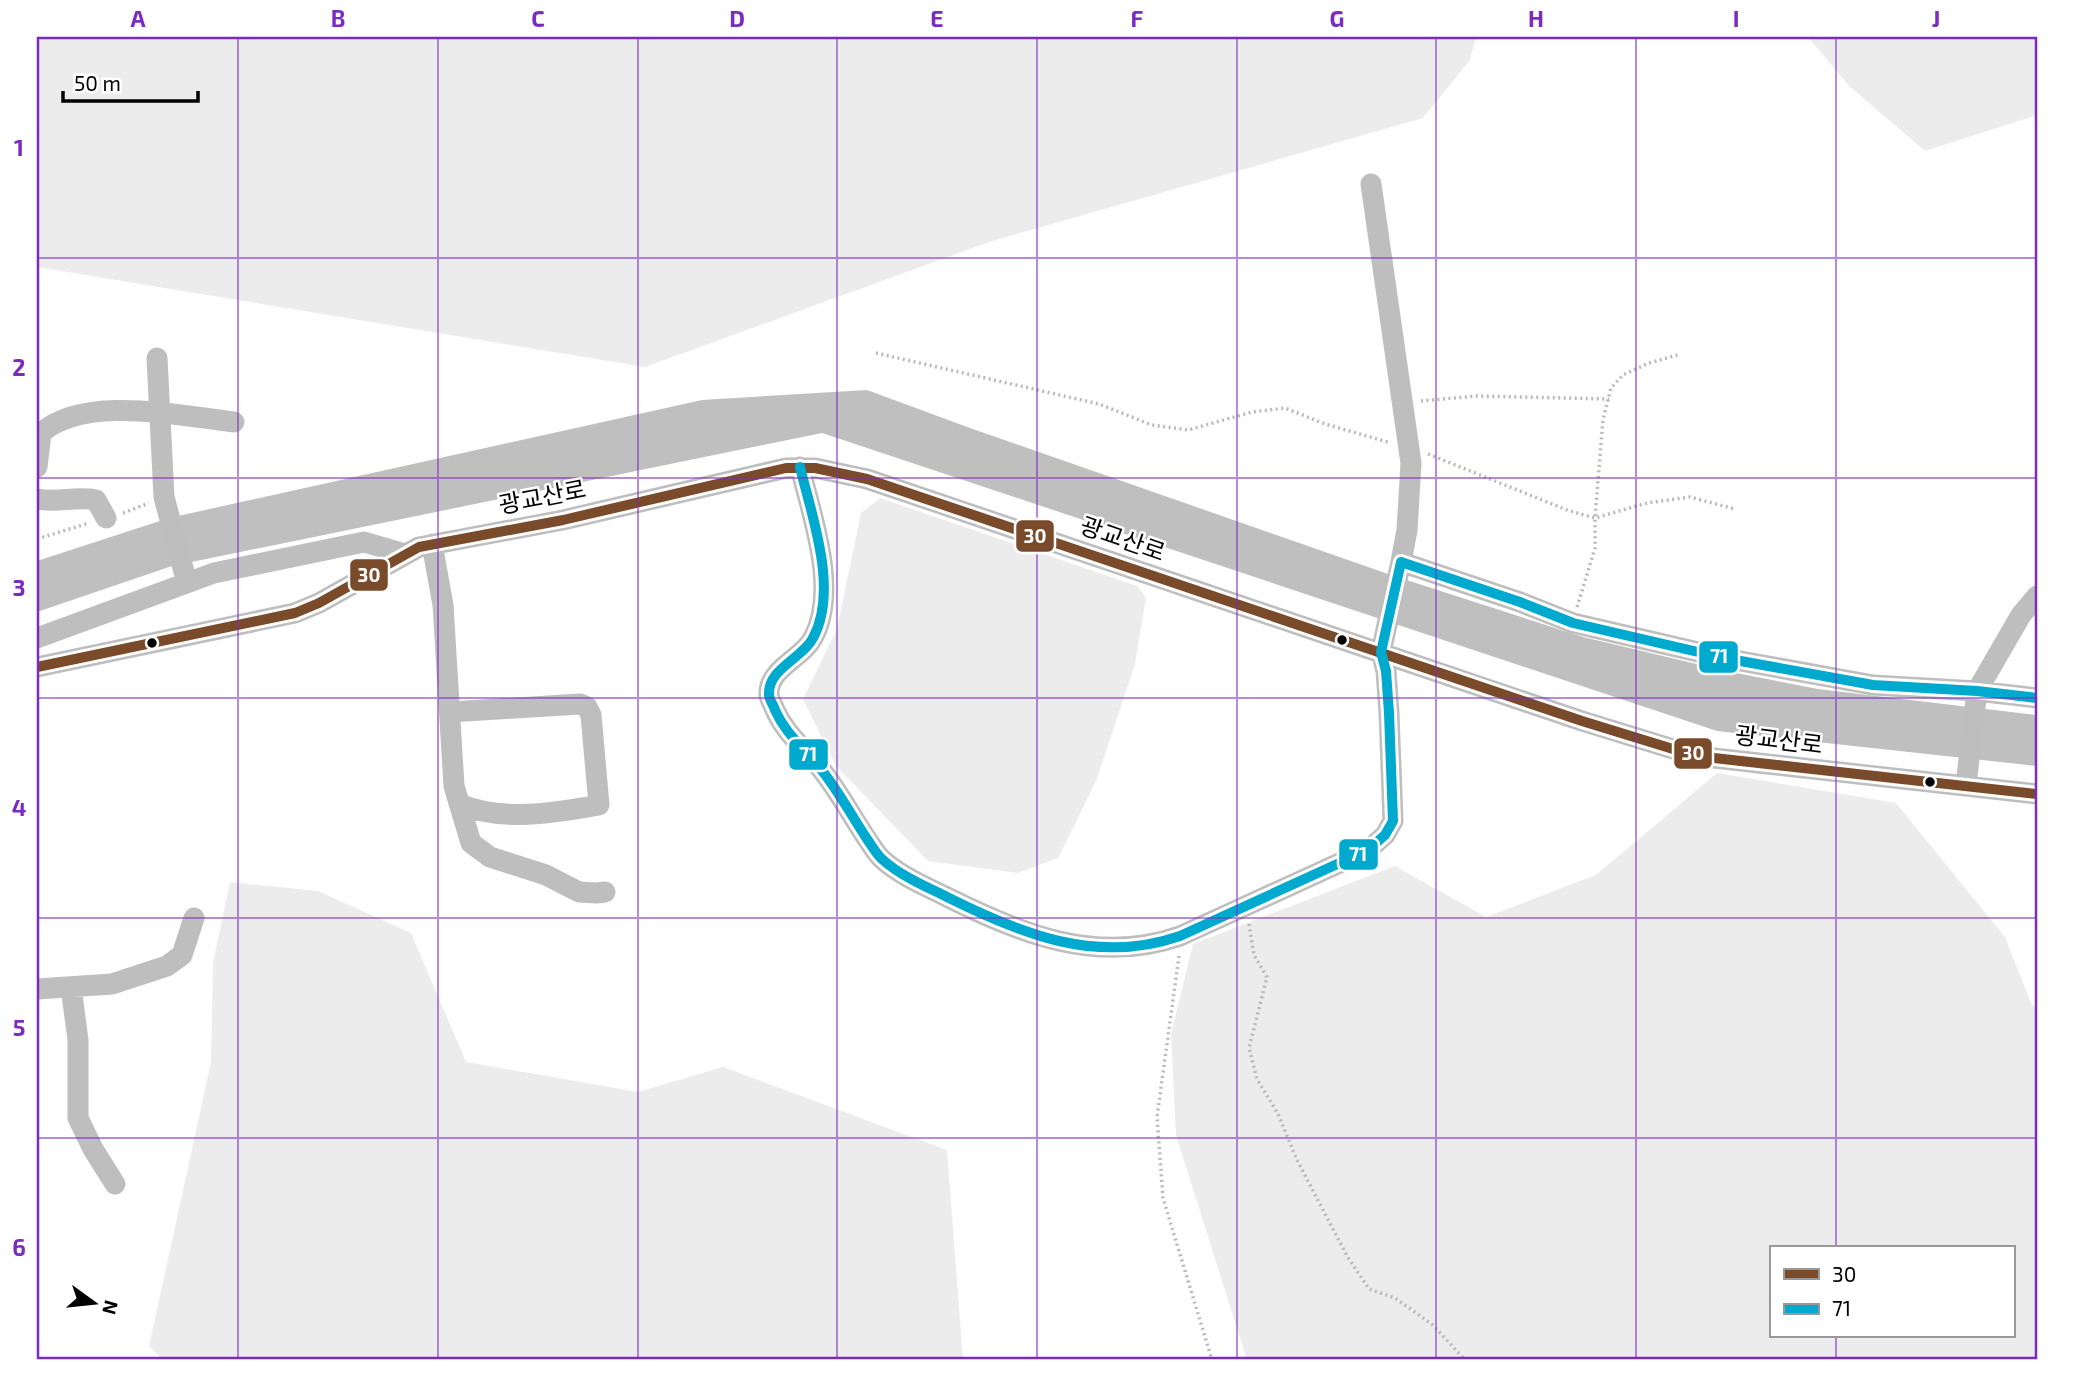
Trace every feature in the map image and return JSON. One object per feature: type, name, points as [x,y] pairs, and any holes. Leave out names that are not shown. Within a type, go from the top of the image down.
[{"type":"street","points":[[800,467],[825,587],[820,622],[812,641],[773,677],[769,695],[783,728],[821,768],[880,858],[897,872],[970,909],[1051,940],[1082,947],[1132,947],[1158,944],[1180,936],[1368,850],[1385,835],[1393,821],[1390,713],[1383,643],[1400,566],[1409,503],[1411,463],[1371,184]]},
{"type":"street","points":[[157,358],[164,497],[186,575]]},
{"type":"street","points":[[37,467],[41,433],[53,422],[82,414],[133,410],[234,422]]},
{"type":"street","name":"광교산로","points":[[37,667],[295,613],[319,603],[419,547],[563,520],[800,467],[838,471],[867,479],[1383,643],[1582,721],[1687,752],[1755,764],[1967,777],[2037,794]]},
{"type":"street","points":[[37,499],[63,502],[85,498],[96,500],[106,518]]},
{"type":"street","points":[[37,638],[186,575],[214,573],[364,542],[405,554]]},
{"type":"street","points":[[432,544],[443,606],[454,786],[471,843],[490,857],[546,875],[579,891],[605,892]]},
{"type":"street","points":[[1400,566],[1520,602],[1573,623],[1815,677],[1873,685],[2037,698]]},
{"type":"street","points":[[1967,777],[1976,694],[2021,614],[2037,596]]},
{"type":"street","points":[[450,712],[580,704],[587,707],[591,715],[599,805],[551,814],[505,813],[473,809],[459,804]]},
{"type":"street","points":[[37,989],[112,984],[167,966],[182,955],[194,918]]},
{"type":"street","points":[[71,987],[78,1040],[78,1118],[115,1184]]},
{"type":"path","points":[[876,353],[1099,404],[1152,425],[1188,430],[1252,412],[1285,408],[1325,424],[1408,447],[1567,510],[1595,518],[1647,503],[1690,497],[1735,509]]},
{"type":"path","points":[[1573,623],[1595,548],[1603,419],[1611,388],[1623,375],[1649,363],[1681,355]]},
{"type":"path","points":[[1401,402],[1477,396],[1608,399]]},
{"type":"path","points":[[1244,906],[1254,955],[1267,976],[1249,1048],[1257,1079],[1278,1114],[1297,1160],[1347,1256],[1369,1289],[1395,1298],[1433,1325],[1465,1360]]},
{"type":"path","points":[[1180,936],[1178,973],[1157,1117],[1163,1198],[1212,1360]]},
{"type":"shaded area","points":[[37,37],[1476,37],[1470,60],[1423,118],[989,242],[645,367],[37,267]]},
{"type":"shaded area","points":[[1808,37],[2037,37],[2037,115],[1925,151],[1849,86]]},
{"type":"shaded area","points":[[867,390],[1391,575],[1583,637],[1726,671],[1818,689],[2037,715],[2037,766],[1717,731],[822,433],[172,566],[37,612],[37,561],[169,518],[702,400]]},
{"type":"shaded area","points":[[880,498],[1137,586],[1146,598],[1135,664],[1096,781],[1058,858],[1018,873],[928,861],[836,766],[803,699],[837,629],[861,513]]},
{"type":"shaded area","points":[[1717,773],[1896,803],[2005,937],[2031,1003],[2037,1009],[2037,1360],[1247,1360],[1176,1135],[1171,1034],[1193,944],[1395,866],[1486,917],[1596,875]]},
{"type":"shaded area","points":[[230,882],[318,891],[411,933],[466,1062],[638,1092],[723,1067],[947,1150],[963,1360],[163,1360],[149,1346],[211,1062],[213,963]]},
{"type":"transit line","name":"71","points":[[800,467],[821,553],[824,598],[813,638],[802,652],[779,671],[770,686],[769,697],[779,719],[827,776],[876,853],[890,866],[1003,923],[1060,941],[1119,947],[1149,944],[1180,936],[1368,850],[1385,835],[1393,821],[1389,713],[1386,671],[1381,652],[1401,562],[1573,623],[1724,658],[1873,685],[1977,691],[2037,698]]},
{"type":"transit line","name":"30","points":[[37,667],[295,613],[319,603],[419,547],[563,520],[786,468],[815,468],[867,479],[1582,721],[1673,749],[1714,758],[2037,794]]}]
